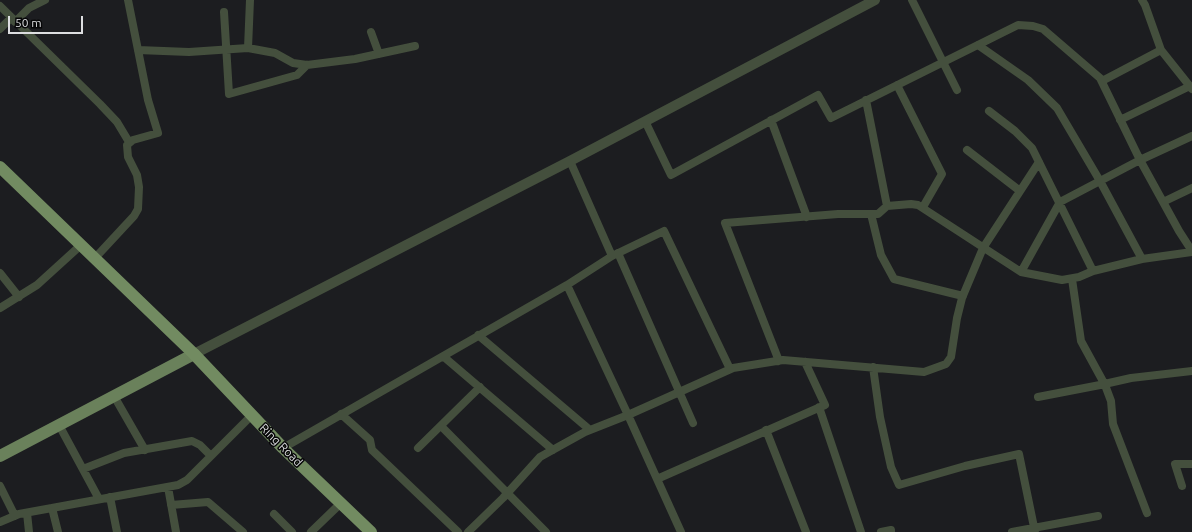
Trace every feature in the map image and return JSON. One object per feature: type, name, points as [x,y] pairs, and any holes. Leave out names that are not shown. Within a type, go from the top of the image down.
[{"type":"highway","name":"Ring Road","points":[[0,167],[194,354],[283,448],[371,532]]},
{"type":"main road","points":[[0,456],[194,354]]},
{"type":"street","points":[[0,29],[29,8],[45,0]]},
{"type":"street","points":[[95,258],[134,216],[138,209],[139,188],[137,175],[127,153],[126,148],[129,142],[158,133],[148,100],[128,0]]},
{"type":"street","points":[[248,48],[250,0]]},
{"type":"street","points":[[194,354],[570,160],[875,0]]},
{"type":"street","points":[[912,0],[957,90]]},
{"type":"street","points":[[1120,120],[1191,88],[1161,50],[1142,0]]},
{"type":"street","points":[[0,6],[100,104],[117,122],[129,142]]},
{"type":"street","points":[[224,12],[229,94],[297,75],[307,65]]},
{"type":"street","points":[[645,121],[671,175],[818,95],[831,118],[1018,25],[1033,26],[1043,29],[1102,81],[1140,160],[1192,252],[1142,259],[1093,271],[1072,279],[1062,280],[1021,272],[923,207],[911,204],[887,206],[878,214],[725,223],[780,361]]},
{"type":"street","points":[[371,32],[379,54]]},
{"type":"street","points":[[978,45],[1028,80],[1057,108],[1100,181],[1142,259]]},
{"type":"street","points":[[138,50],[189,52],[248,48],[275,53],[293,62],[307,65],[379,54],[415,46]]},
{"type":"street","points":[[1102,81],[1161,50]]},
{"type":"street","points":[[897,85],[942,174],[923,207]]},
{"type":"street","points":[[866,100],[887,206]]},
{"type":"street","points":[[989,111],[1015,131],[1032,148],[1093,271]]},
{"type":"street","points":[[771,120],[807,217]]},
{"type":"street","points":[[1021,272],[1060,202],[1140,160],[1192,136]]},
{"type":"street","points":[[967,150],[1020,191]]},
{"type":"street","points":[[570,160],[693,423]]},
{"type":"street","points":[[468,532],[508,493],[540,457],[590,430],[628,415],[730,369],[780,361],[924,372],[946,364],[951,357],[957,318],[963,296],[983,248],[1039,162]]},
{"type":"street","points":[[1163,202],[1192,188]]},
{"type":"street","points":[[870,214],[881,255],[894,279],[963,296]]},
{"type":"street","points":[[283,448],[444,357],[478,335],[567,285],[615,254],[664,231],[730,369]]},
{"type":"street","points":[[0,308],[37,285],[81,245]]},
{"type":"street","points":[[0,272],[19,297]]},
{"type":"street","points":[[1072,279],[1081,341],[1105,384],[1111,401],[1113,424],[1147,513]]},
{"type":"street","points":[[567,285],[681,532]]},
{"type":"street","points":[[478,335],[590,430]]},
{"type":"street","points":[[444,357],[553,450]]},
{"type":"street","points":[[656,479],[825,405],[805,362]]},
{"type":"street","points":[[873,367],[886,445],[891,467],[899,485],[965,466],[1019,454],[1034,530]]},
{"type":"street","points":[[1038,397],[1131,378],[1192,371]]},
{"type":"street","points":[[418,448],[480,387]]},
{"type":"street","points":[[114,396],[145,450]]},
{"type":"street","points":[[819,407],[861,532]]},
{"type":"street","points":[[341,414],[370,440],[372,450],[458,532]]},
{"type":"street","points":[[0,522],[27,513],[178,485],[187,480],[252,415]]},
{"type":"street","points":[[59,425],[99,499]]},
{"type":"street","points":[[442,426],[546,532]]},
{"type":"street","points":[[766,430],[806,532]]},
{"type":"street","points":[[83,469],[124,453],[192,441],[200,445],[211,456]]},
{"type":"street","points":[[1182,486],[1175,464],[1192,464]]},
{"type":"street","points":[[0,486],[15,516]]},
{"type":"street","points":[[168,487],[176,532]]},
{"type":"street","points":[[110,497],[117,532]]},
{"type":"street","points":[[171,505],[208,502],[244,532]]},
{"type":"street","points":[[311,532],[341,503]]},
{"type":"street","points":[[52,508],[58,532]]},
{"type":"street","points":[[27,513],[29,532]]},
{"type":"street","points":[[274,514],[292,532]]},
{"type":"street","points":[[1012,532],[1034,530],[1098,516]]},
{"type":"street","points":[[881,532],[891,530],[892,532]]}]
